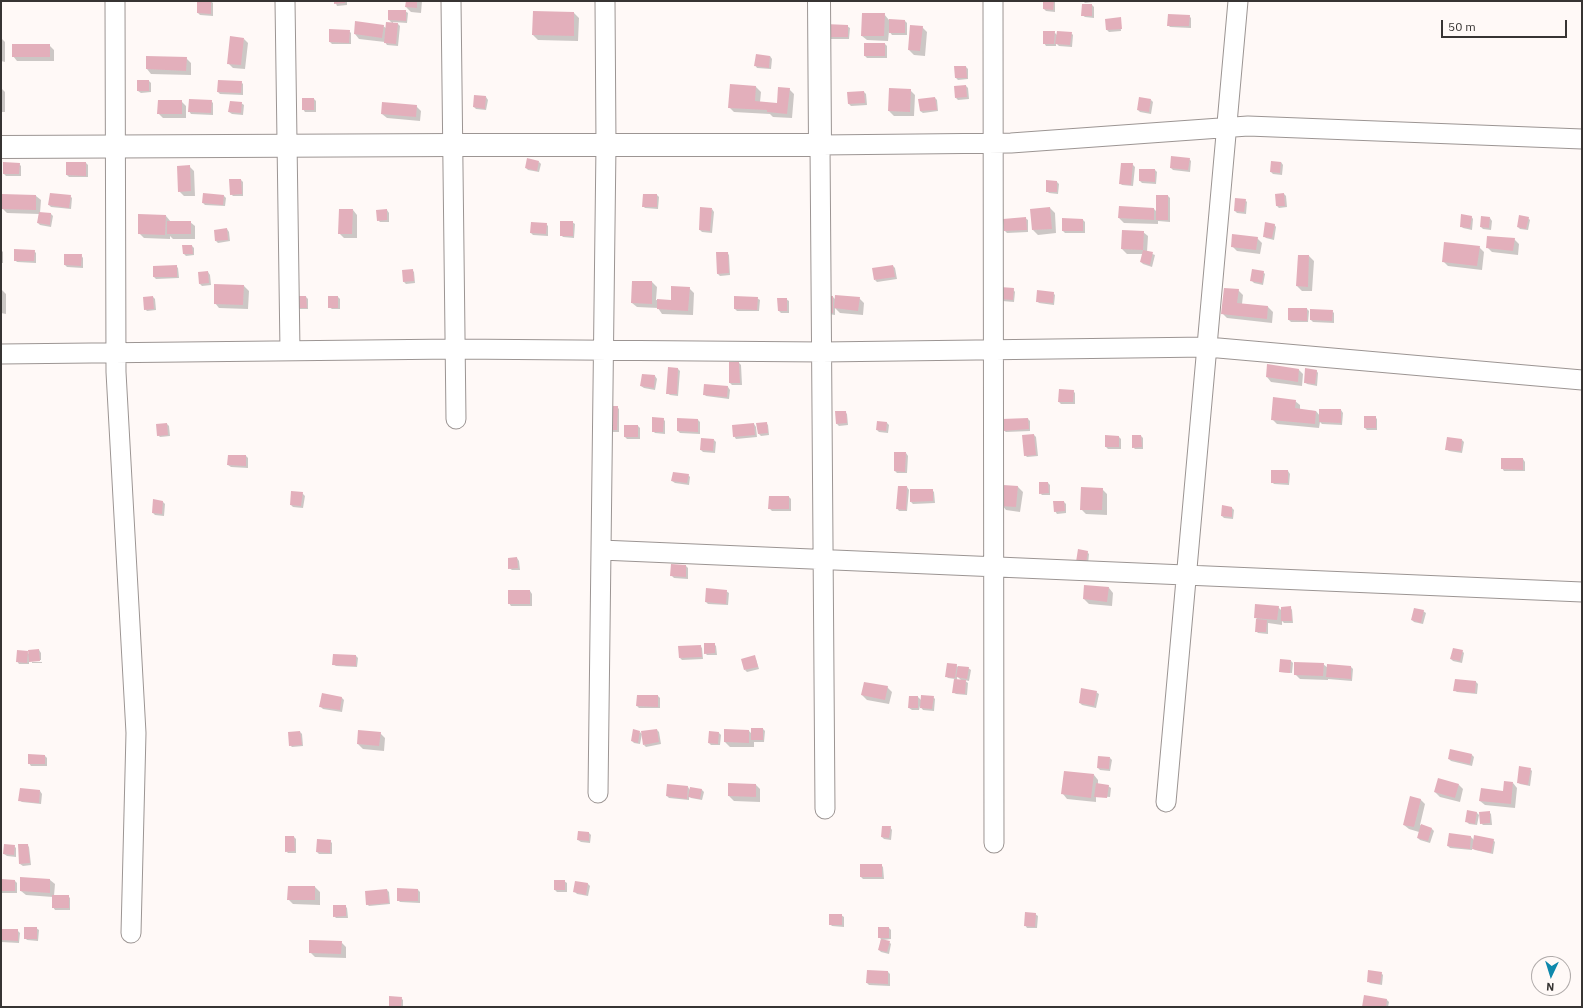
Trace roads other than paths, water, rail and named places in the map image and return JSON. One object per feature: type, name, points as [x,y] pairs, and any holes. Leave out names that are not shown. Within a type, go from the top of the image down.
[{"type":"street","points":[[115,1],[116,372],[136,733],[130,933]]},
{"type":"street","points":[[285,1],[290,351]]},
{"type":"street","points":[[451,1],[456,419]]},
{"type":"street","points":[[598,793],[606,145],[605,1]]},
{"type":"street","points":[[819,1],[825,809]]},
{"type":"street","points":[[993,1],[994,843]]},
{"type":"street","points":[[1166,802],[1238,1]]},
{"type":"street","points":[[1,147],[287,145],[820,145],[994,143],[1248,126],[1582,139]]},
{"type":"street","points":[[1,354],[116,354],[455,349],[822,352],[1207,347],[1582,380]]},
{"type":"street","points":[[601,550],[1582,592]]}]
